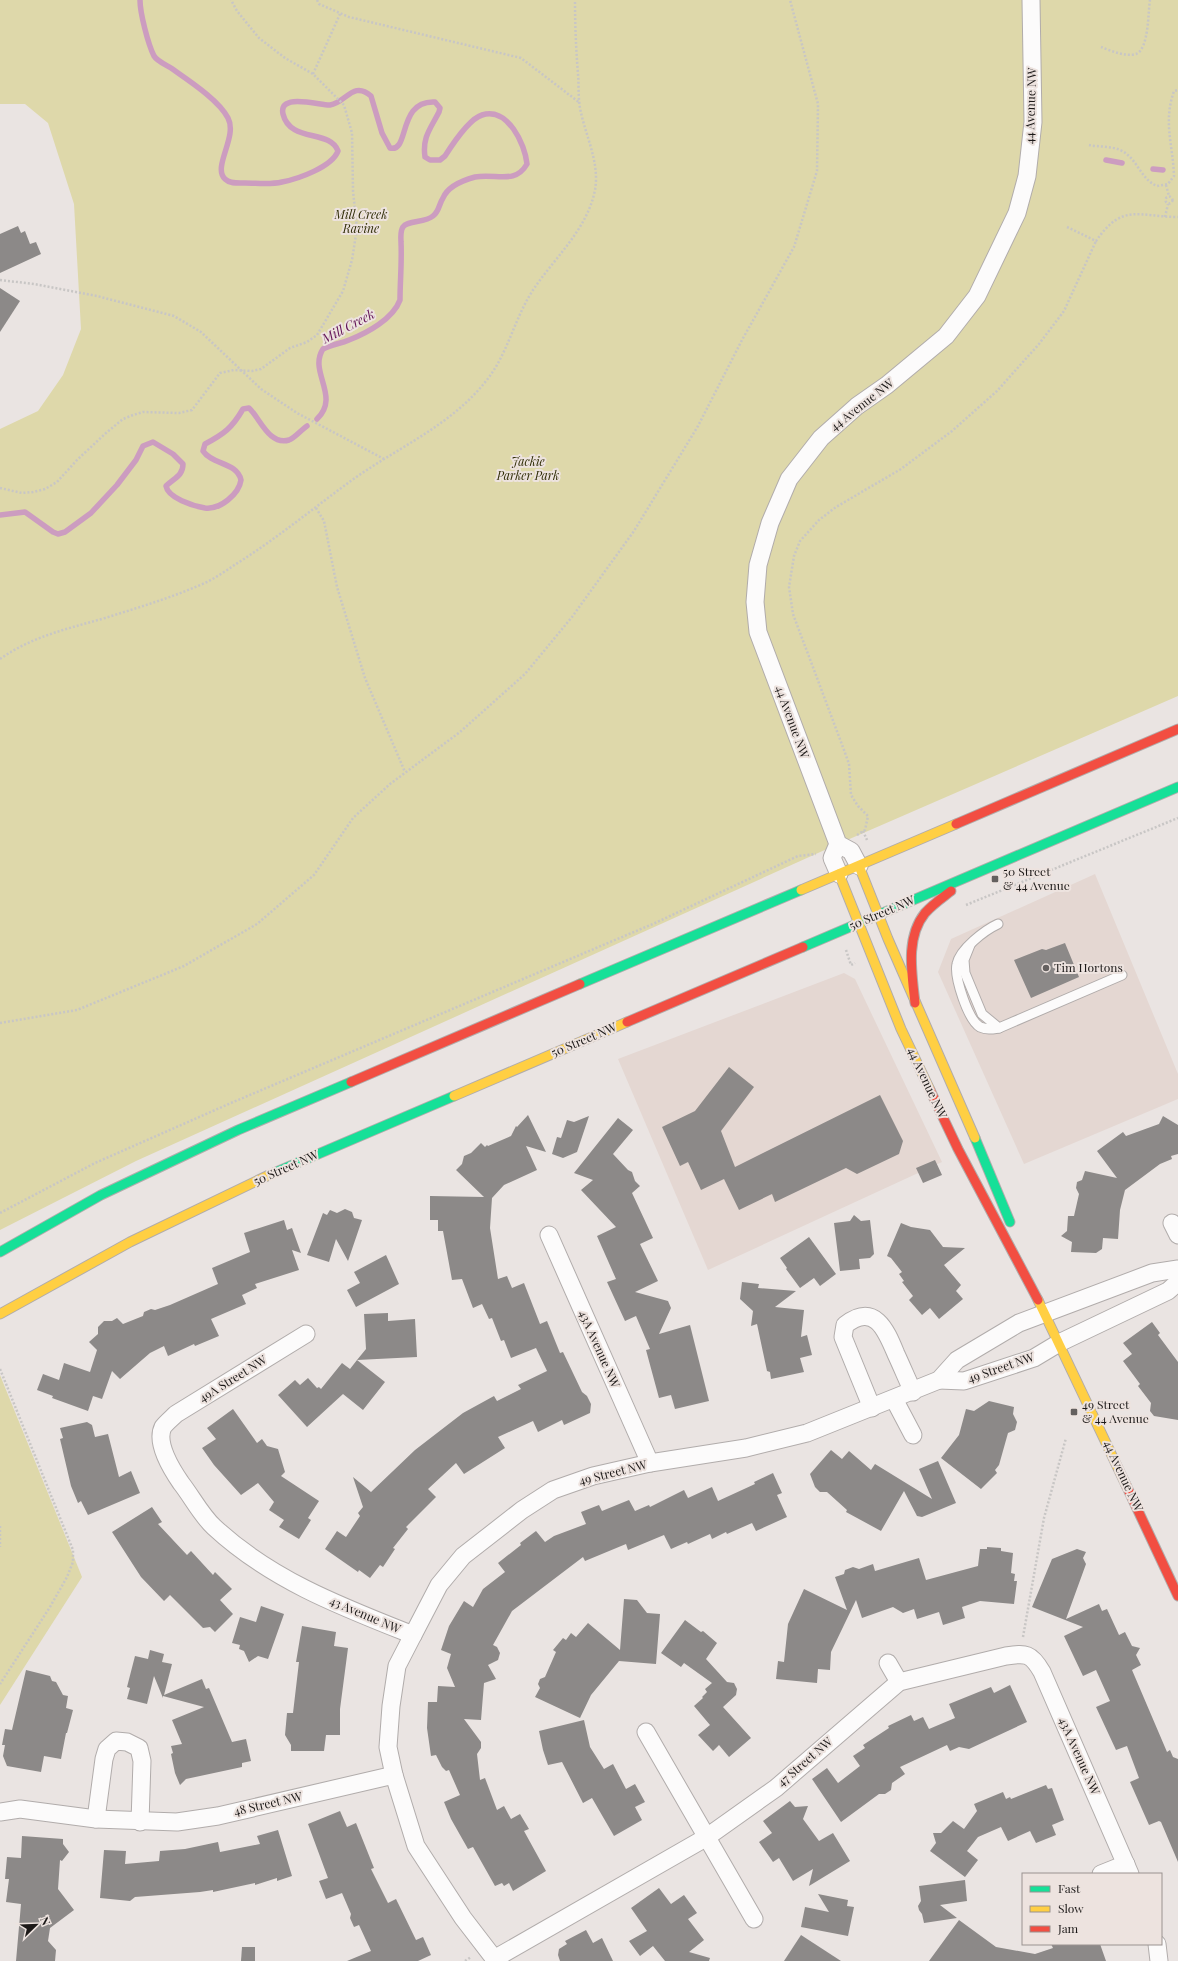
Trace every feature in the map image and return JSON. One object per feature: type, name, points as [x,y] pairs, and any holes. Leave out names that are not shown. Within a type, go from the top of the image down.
[{"type":"main road","points":[[0,1252],[101,1196],[238,1130],[1178,729]]},
{"type":"main road","name":"50 Street NW","points":[[0,1314],[72,1272],[167,1223],[264,1177],[1178,788]]},
{"type":"main road","name":"44 Avenue NW","points":[[858,866],[997,1189],[1045,1313]]},
{"type":"main road","name":"44 Avenue NW","points":[[840,874],[901,1029],[958,1150],[1045,1313],[1178,1596]]},
{"type":"main road","points":[[916,1003],[910,953],[916,928],[924,915],[968,877]]},
{"type":"street","name":"44 Avenue NW","points":[[858,866],[851,851],[838,844],[758,632],[755,602],[758,565],[770,524],[789,479],[820,438],[857,406],[887,385],[946,336],[977,296],[991,268],[1017,213],[1027,176],[1033,122],[1031,0]]},
{"type":"street","name":"44 Avenue NW","points":[[838,844],[832,858],[840,874]]},
{"type":"street","name":"43A Avenue NW","points":[[548,1235],[650,1463]]},
{"type":"street","name":"49 Street NW","points":[[413,1635],[439,1585],[463,1556],[522,1510],[553,1490],[593,1476],[650,1463],[746,1448],[806,1433],[913,1392],[939,1380],[957,1360],[1019,1323],[1152,1273],[1178,1269]]},
{"type":"street","name":"49 Street NW","points":[[939,1380],[964,1381],[1034,1358],[1059,1342],[1168,1291],[1178,1282]]},
{"type":"street","points":[[872,1408],[843,1337],[845,1325],[855,1318],[866,1316],[875,1319],[885,1328],[913,1392]]},
{"type":"street","name":"49A Street NW","points":[[163,1428],[176,1414],[306,1334]]},
{"type":"street","points":[[894,1399],[913,1435]]},
{"type":"street","name":"43 Avenue NW","points":[[163,1428],[162,1443],[166,1459],[176,1476],[213,1526],[252,1559],[300,1587],[413,1635],[396,1666],[388,1747],[394,1775],[416,1846],[463,1918],[495,1960]]},
{"type":"street","name":"43A Avenue NW","points":[[1024,1654],[1036,1662],[1042,1672],[1128,1869],[1106,1873]]},
{"type":"street","name":"47 Street NW","points":[[495,1960],[708,1837],[776,1788],[898,1682],[1006,1656],[1024,1654]]},
{"type":"street","points":[[888,1663],[898,1682]]},
{"type":"street","points":[[646,1732],[754,1919]]},
{"type":"street","points":[[96,1819],[104,1759],[107,1749],[116,1741],[127,1742],[139,1748],[142,1761],[140,1822]]},
{"type":"street","name":"48 Street NW","points":[[0,1812],[20,1809],[96,1819],[140,1822],[178,1822],[218,1816],[394,1775]]},
{"type":"street","points":[[1157,1945],[1159,1961]]},
{"type":"lane","points":[[998,924],[984,930],[970,945],[964,960],[965,973],[982,1014],[998,1028],[1122,975]]},
{"type":"path","points":[[0,488],[22,492],[33,492],[45,489],[57,482],[76,460],[123,419],[143,412],[180,414],[192,410],[220,373],[261,369],[290,348],[307,342],[317,335],[343,291],[352,260],[357,228],[353,191],[352,133],[344,105],[313,74],[285,58],[259,38],[237,11],[231,0]]},
{"type":"path","points":[[317,0],[319,4],[349,18],[521,58],[580,103]]},
{"type":"path","points":[[0,658],[16,648],[47,634],[165,600],[208,581],[253,554],[349,482],[412,443],[460,409],[484,384],[502,356],[524,305],[542,277],[571,241],[588,212],[596,179],[595,164],[580,103],[575,0]]},
{"type":"path","points":[[0,1023],[77,1010],[184,966],[257,924],[314,875],[353,818],[405,772],[460,732],[525,674],[572,617],[634,531],[698,426],[742,340],[794,247],[817,171],[818,104],[790,0]]},
{"type":"path","points":[[1101,48],[1125,54],[1135,54],[1141,50],[1145,40],[1150,0]]},
{"type":"path","points":[[313,74],[340,14]]},
{"type":"path","points":[[1089,146],[1122,151],[1128,154],[1148,181],[1157,186],[1166,185],[1172,181],[1174,176],[1168,118],[1174,91],[1178,90]]},
{"type":"path","points":[[1165,217],[1168,204],[1172,202],[1166,185]]},
{"type":"path","points":[[1168,204],[1165,201],[1165,198],[1169,196]]},
{"type":"path","points":[[838,844],[865,830],[868,816],[858,806],[851,795],[849,764],[793,614],[789,586],[797,549],[808,531],[836,507],[901,468],[952,431],[997,391],[1039,344],[1064,311],[1096,241],[1105,228],[1123,216],[1134,213],[1178,217]]},
{"type":"path","points":[[1067,227],[1096,241]]},
{"type":"path","points":[[0,280],[34,284],[97,296],[174,316],[201,332],[261,388],[297,413],[385,459]]},
{"type":"path","points":[[316,508],[324,521],[337,587],[365,678],[405,772]]},
{"type":"path","points":[[961,906],[1178,818]]},
{"type":"path","points":[[0,1213],[95,1164],[210,1113],[648,926],[798,856],[813,855]]},
{"type":"path","points":[[0,1369],[73,1550],[73,1562],[50,1607],[0,1684]]},
{"type":"path","points":[[1024,1654],[1022,1641],[1044,1518],[1066,1438]]},
{"type":"path","points":[[0,1526],[0,1547]]},
{"type":"shaded area","points":[[1095,874],[1178,1074],[1178,1099],[1024,1164],[938,972],[951,939]]},
{"type":"shaded area","points":[[844,973],[855,979],[942,1162],[708,1270],[618,1059]]},
{"type":"green space","name":"Jackie Parker Park","points":[[0,0],[1178,0],[1178,696],[838,844],[136,1161],[0,1230],[0,429],[38,411],[63,375],[81,329],[74,204],[48,123],[25,104],[0,104]]},
{"type":"green space","points":[[0,1375],[82,1577],[0,1705]]},
{"type":"building","points":[[18,226],[21,233],[25,231],[30,244],[36,242],[41,254],[0,273],[0,234]]},
{"type":"building","points":[[0,288],[20,301],[0,332]]},
{"type":"building","name":"Tim Hortons","points":[[1065,943],[1079,977],[1031,998],[1014,960],[1042,949],[1046,950]]},
{"type":"building","points":[[729,1067],[754,1087],[721,1131],[735,1167],[880,1095],[903,1141],[899,1154],[857,1174],[846,1168],[775,1202],[772,1194],[739,1210],[724,1179],[701,1190],[688,1162],[680,1166],[662,1127],[695,1111]]},
{"type":"building","points":[[528,1115],[546,1152],[526,1146],[537,1170],[504,1185],[492,1198],[490,1228],[498,1279],[507,1276],[512,1288],[524,1283],[540,1324],[547,1321],[560,1353],[563,1352],[582,1392],[587,1396],[591,1404],[590,1413],[564,1425],[562,1420],[538,1432],[533,1421],[498,1437],[505,1448],[464,1474],[456,1463],[428,1489],[436,1497],[406,1527],[408,1529],[393,1548],[395,1549],[383,1567],[380,1565],[370,1578],[359,1570],[358,1572],[325,1549],[337,1531],[346,1537],[360,1516],[358,1513],[363,1507],[353,1477],[371,1492],[415,1450],[463,1413],[494,1396],[497,1401],[521,1389],[518,1385],[547,1371],[536,1348],[511,1358],[504,1340],[501,1341],[492,1318],[489,1319],[482,1304],[473,1308],[462,1279],[452,1280],[443,1231],[438,1231],[438,1220],[430,1220],[430,1196],[484,1197],[456,1170],[462,1164],[464,1156],[471,1153],[481,1143],[485,1147],[511,1136],[516,1126],[517,1127]]},
{"type":"building","points":[[589,1116],[577,1152],[563,1158],[552,1154],[557,1137],[561,1138],[567,1120],[574,1122]]},
{"type":"building","points":[[1163,1116],[1178,1125],[1178,1154],[1171,1156],[1172,1159],[1160,1164],[1125,1190],[1120,1210],[1118,1239],[1103,1238],[1102,1249],[1096,1253],[1071,1252],[1072,1242],[1061,1236],[1067,1231],[1068,1216],[1074,1216],[1079,1194],[1076,1188],[1077,1182],[1082,1180],[1085,1171],[1117,1178],[1097,1151],[1123,1132],[1126,1136],[1159,1124]]},
{"type":"building","points":[[618,1118],[633,1130],[613,1154],[628,1170],[632,1172],[635,1181],[640,1186],[632,1193],[653,1238],[640,1244],[658,1281],[635,1292],[668,1301],[671,1308],[659,1334],[690,1325],[709,1401],[675,1409],[671,1395],[659,1398],[646,1350],[650,1349],[636,1316],[625,1321],[607,1282],[616,1279],[597,1236],[616,1227],[581,1190],[593,1180],[574,1173]]},
{"type":"building","points":[[935,1160],[942,1175],[923,1183],[916,1168]]},
{"type":"building","points":[[345,1209],[352,1212],[354,1218],[362,1220],[348,1261],[336,1239],[329,1262],[307,1255],[323,1213],[327,1215],[330,1210],[337,1213]]},
{"type":"building","points":[[854,1215],[861,1221],[870,1220],[874,1254],[870,1258],[859,1259],[860,1269],[840,1271],[834,1223],[850,1221]]},
{"type":"building","points":[[284,1220],[287,1230],[292,1228],[301,1253],[292,1250],[299,1270],[255,1284],[257,1288],[242,1295],[246,1304],[211,1319],[219,1336],[195,1346],[194,1344],[168,1356],[164,1346],[150,1353],[120,1379],[112,1371],[102,1399],[93,1396],[88,1411],[52,1398],[53,1396],[37,1390],[43,1374],[59,1380],[64,1363],[90,1372],[97,1350],[89,1342],[98,1334],[98,1327],[104,1321],[112,1321],[117,1318],[123,1324],[143,1316],[144,1312],[151,1309],[155,1310],[170,1305],[218,1284],[212,1268],[250,1252],[244,1233]]},
{"type":"building","points":[[901,1223],[911,1227],[930,1230],[943,1247],[965,1248],[944,1265],[961,1285],[956,1291],[963,1299],[939,1319],[930,1308],[922,1315],[909,1300],[913,1296],[902,1282],[904,1281],[899,1274],[902,1272],[891,1258],[887,1256]]},
{"type":"building","points":[[809,1237],[836,1274],[820,1286],[814,1278],[800,1288],[780,1258]]},
{"type":"building","points":[[386,1255],[399,1284],[356,1307],[347,1290],[360,1283],[354,1272]]},
{"type":"building","points":[[742,1282],[759,1284],[758,1288],[796,1291],[775,1307],[804,1310],[801,1337],[807,1335],[812,1355],[800,1358],[804,1372],[771,1379],[770,1372],[767,1371],[757,1324],[751,1326],[753,1311],[740,1299]]},
{"type":"building","points":[[388,1313],[388,1321],[415,1319],[417,1357],[357,1360],[366,1349],[364,1314]]},
{"type":"building","points":[[1152,1322],[1160,1333],[1158,1335],[1178,1362],[1178,1420],[1154,1416],[1150,1411],[1151,1403],[1138,1386],[1140,1384],[1123,1361],[1132,1354],[1123,1343]]},
{"type":"building","points":[[357,1360],[385,1382],[363,1410],[343,1394],[307,1427],[278,1395],[295,1380],[300,1385],[308,1378],[317,1388],[319,1387],[321,1389],[342,1363],[350,1369]]},
{"type":"building","points":[[989,1401],[1014,1407],[1013,1414],[1017,1422],[1015,1430],[1008,1433],[999,1465],[995,1470],[997,1473],[981,1489],[941,1458],[959,1435],[966,1409],[974,1411]]},
{"type":"building","points":[[233,1409],[257,1443],[262,1439],[267,1446],[278,1449],[285,1472],[281,1476],[319,1501],[308,1518],[311,1520],[299,1539],[279,1527],[284,1520],[269,1510],[274,1502],[258,1483],[241,1495],[214,1465],[202,1448],[216,1439],[207,1428]]},
{"type":"building","points":[[87,1422],[92,1425],[95,1437],[108,1434],[119,1477],[131,1471],[140,1493],[88,1515],[81,1501],[78,1503],[71,1486],[60,1439],[63,1438],[60,1428]]},
{"type":"building","points":[[831,1450],[842,1459],[849,1451],[871,1470],[875,1464],[932,1499],[919,1469],[938,1461],[956,1503],[922,1517],[917,1516],[904,1491],[881,1531],[846,1512],[847,1510],[827,1492],[820,1492],[815,1487],[810,1474]]},
{"type":"building","points":[[773,1473],[782,1493],[777,1495],[787,1517],[756,1531],[752,1523],[727,1534],[726,1532],[712,1539],[710,1534],[688,1544],[687,1542],[671,1549],[664,1535],[628,1550],[626,1544],[585,1561],[583,1557],[512,1611],[493,1645],[497,1647],[500,1653],[498,1660],[488,1665],[496,1679],[484,1683],[481,1720],[464,1719],[481,1742],[481,1748],[477,1754],[480,1780],[485,1778],[497,1810],[504,1806],[511,1819],[520,1814],[529,1829],[524,1831],[546,1871],[513,1891],[509,1883],[504,1886],[502,1883],[495,1886],[473,1847],[468,1849],[451,1819],[444,1802],[460,1795],[449,1770],[446,1771],[442,1767],[436,1755],[431,1756],[427,1728],[428,1702],[437,1702],[438,1686],[455,1687],[447,1668],[451,1654],[441,1650],[449,1626],[464,1601],[473,1607],[483,1589],[505,1572],[498,1563],[536,1531],[545,1542],[554,1536],[586,1524],[581,1512],[599,1505],[602,1511],[629,1500],[635,1511],[649,1505],[650,1507],[684,1490],[688,1498],[712,1487],[718,1501],[755,1484],[754,1482]]},
{"type":"building","points":[[152,1507],[162,1522],[158,1524],[187,1555],[191,1551],[213,1575],[215,1572],[232,1589],[220,1600],[233,1614],[215,1632],[210,1627],[203,1628],[170,1595],[164,1601],[141,1577],[112,1532]]},
{"type":"building","points":[[987,1547],[1001,1548],[1001,1551],[1013,1553],[1011,1573],[1015,1574],[1014,1581],[1017,1581],[1014,1604],[980,1601],[962,1607],[965,1618],[943,1625],[939,1612],[917,1619],[914,1609],[903,1613],[893,1607],[862,1618],[856,1600],[831,1652],[830,1670],[818,1669],[817,1683],[776,1679],[778,1661],[784,1662],[788,1624],[804,1589],[847,1610],[835,1577],[844,1574],[845,1570],[853,1567],[859,1569],[873,1564],[875,1571],[919,1558],[926,1580],[978,1566],[980,1549],[987,1549]]},
{"type":"building","points":[[1077,1549],[1086,1552],[1083,1558],[1086,1564],[1066,1619],[1099,1604],[1102,1611],[1107,1609],[1119,1635],[1125,1632],[1132,1646],[1140,1648],[1136,1655],[1141,1665],[1132,1670],[1167,1752],[1170,1750],[1173,1757],[1178,1759],[1178,1862],[1161,1822],[1159,1821],[1149,1825],[1130,1782],[1139,1778],[1127,1746],[1116,1750],[1096,1707],[1110,1701],[1096,1670],[1083,1676],[1064,1636],[1083,1627],[1032,1607],[1052,1559]]},
{"type":"building","points":[[624,1599],[637,1600],[647,1613],[660,1614],[656,1664],[619,1661],[591,1695],[580,1718],[535,1697],[540,1688],[538,1684],[540,1679],[545,1677],[556,1652],[553,1650],[563,1638],[566,1640],[571,1633],[576,1637],[588,1623],[620,1650]]},
{"type":"building","points":[[261,1606],[284,1614],[268,1659],[258,1656],[249,1662],[244,1651],[239,1649],[240,1645],[232,1643],[240,1617],[256,1622]]},
{"type":"building","points":[[685,1620],[701,1632],[703,1631],[717,1643],[706,1659],[727,1682],[734,1683],[737,1689],[736,1695],[723,1707],[751,1738],[729,1757],[719,1745],[713,1751],[698,1735],[710,1725],[694,1706],[703,1698],[702,1697],[707,1692],[705,1689],[712,1683],[684,1663],[681,1667],[661,1653]]},
{"type":"building","points":[[302,1626],[336,1632],[334,1646],[348,1648],[340,1709],[340,1735],[326,1735],[324,1751],[291,1751],[291,1745],[285,1735],[287,1713],[293,1713],[299,1662],[296,1662]]},
{"type":"building","points":[[150,1650],[164,1654],[162,1662],[172,1664],[164,1695],[202,1679],[206,1689],[209,1688],[232,1742],[246,1739],[251,1761],[242,1763],[242,1767],[186,1779],[180,1785],[175,1773],[171,1746],[182,1744],[172,1720],[204,1707],[163,1696],[163,1698],[154,1676],[147,1704],[127,1699],[130,1688],[127,1687],[135,1656],[148,1659]]},
{"type":"building","points":[[26,1670],[50,1676],[52,1681],[56,1682],[63,1695],[68,1696],[66,1708],[73,1710],[66,1733],[61,1759],[44,1756],[41,1772],[7,1766],[3,1756],[5,1745],[2,1745],[5,1729],[12,1730]]},
{"type":"building","points":[[1010,1685],[1027,1722],[969,1749],[959,1747],[950,1751],[947,1745],[900,1767],[905,1774],[892,1783],[891,1790],[885,1794],[879,1794],[841,1822],[812,1779],[827,1768],[838,1783],[860,1766],[853,1756],[865,1748],[863,1745],[889,1728],[888,1726],[911,1715],[914,1721],[923,1717],[929,1729],[955,1718],[949,1704],[991,1687],[994,1693]]},
{"type":"building","points":[[584,1720],[590,1747],[604,1769],[613,1764],[626,1789],[635,1784],[645,1802],[635,1807],[642,1820],[614,1836],[592,1798],[583,1803],[562,1762],[548,1765],[543,1750],[539,1731]]},
{"type":"building","points":[[1046,1785],[1048,1789],[1052,1788],[1064,1820],[1052,1825],[1056,1835],[1036,1843],[1030,1831],[1008,1841],[1001,1827],[978,1837],[967,1851],[978,1860],[965,1877],[930,1851],[936,1843],[933,1833],[941,1833],[953,1821],[964,1829],[977,1811],[974,1804],[1003,1792],[1006,1799],[1010,1797],[1011,1799]]},
{"type":"building","points":[[790,1801],[795,1807],[808,1806],[803,1819],[819,1841],[833,1833],[850,1861],[809,1886],[813,1869],[793,1881],[779,1858],[773,1862],[759,1842],[772,1833],[763,1821]]},
{"type":"building","points":[[340,1811],[347,1827],[356,1823],[374,1868],[371,1869],[388,1903],[396,1899],[416,1940],[423,1937],[431,1955],[418,1961],[347,1961],[371,1951],[359,1925],[354,1927],[350,1918],[351,1914],[342,1893],[326,1899],[319,1881],[328,1878],[308,1824]]},
{"type":"building","points":[[278,1830],[292,1876],[277,1881],[277,1878],[255,1885],[255,1883],[213,1892],[213,1890],[135,1897],[130,1901],[100,1898],[104,1850],[126,1851],[125,1864],[159,1861],[160,1851],[185,1849],[218,1842],[220,1852],[260,1844],[257,1836]]},
{"type":"building","points":[[22,1836],[63,1839],[63,1844],[69,1852],[62,1861],[60,1860],[58,1889],[74,1910],[50,1928],[48,1941],[56,1950],[55,1961],[16,1961],[21,1904],[6,1902],[9,1879],[5,1879],[7,1857],[21,1858]]},
{"type":"building","points":[[965,1880],[967,1901],[940,1905],[957,1918],[924,1923],[918,1906],[921,1901],[919,1886]]},
{"type":"building","points":[[659,1888],[671,1904],[684,1895],[697,1913],[688,1919],[704,1940],[689,1952],[710,1958],[709,1961],[665,1961],[653,1946],[640,1956],[629,1941],[647,1931],[631,1908]]},
{"type":"building","points":[[818,1894],[848,1900],[847,1906],[854,1907],[848,1936],[801,1927],[805,1907],[829,1912]]},
{"type":"building","points":[[959,1920],[996,1947],[1035,1954],[1053,1948],[1052,1945],[1100,1945],[1106,1961],[929,1961]]},
{"type":"building","points":[[586,1930],[593,1943],[602,1938],[613,1961],[560,1961],[558,1955],[559,1949],[567,1944],[565,1941]]},
{"type":"building","points":[[801,1935],[841,1961],[784,1961]]},
{"type":"building","points":[[242,1947],[255,1947],[255,1961],[241,1961]]},
{"type":"waterway","name":"Mill Creek","points":[[140,0],[141,13],[149,44],[155,58],[186,78],[210,97],[218,104],[228,118],[230,134],[221,167],[222,174],[229,182],[277,183],[305,175],[322,167],[335,157],[338,151],[334,144],[319,137],[301,133],[293,129],[287,123],[283,114],[283,107],[287,103],[294,102],[330,105],[336,103],[354,91],[359,90],[371,96],[382,133],[390,148],[396,147],[400,143],[409,117],[415,109],[423,104],[435,102],[440,108],[426,138],[424,150],[425,157],[430,160],[440,160],[445,156],[466,127],[477,117],[482,115],[491,114],[500,116],[514,129],[523,147],[527,164],[517,174],[504,177],[475,177],[461,182],[452,187],[445,194],[437,212],[433,216],[426,220],[408,223],[403,227],[401,230],[400,300],[397,307],[386,319],[364,333],[323,349],[319,358],[319,366],[326,402],[324,410],[317,419]]},
{"type":"waterway","points":[[1106,160],[1122,163]]},
{"type":"waterway","points":[[1153,169],[1163,170]]},
{"type":"waterway","name":"Mill Creek","points":[[0,515],[25,512],[53,532],[58,534],[65,532],[91,513],[117,485],[136,460],[143,446],[153,442],[173,454],[183,464],[180,474],[166,486],[171,494],[182,501],[205,508],[211,508],[222,504],[233,496],[237,491],[241,480],[239,474],[235,470],[207,456],[203,451],[205,444],[227,430],[243,409],[249,408],[270,435],[282,441],[291,439],[307,426]]},
{"type":"traffic: fast","points":[[803,947],[1178,787]]},
{"type":"traffic: fast","points":[[580,984],[801,890]]},
{"type":"traffic: fast","points":[[0,1252],[101,1195],[238,1130],[351,1082]]},
{"type":"traffic: fast","points":[[269,1175],[454,1096]]},
{"type":"traffic: fast","points":[[975,1138],[1010,1222]]},
{"type":"traffic: slow","points":[[801,890],[956,824]]},
{"type":"traffic: slow","points":[[859,866],[888,939],[975,1138]]},
{"type":"traffic: slow","points":[[839,874],[901,1029],[930,1090]]},
{"type":"traffic: slow","points":[[454,1096],[627,1022]]},
{"type":"traffic: slow","points":[[0,1314],[130,1242],[269,1175]]},
{"type":"traffic: slow","points":[[1038,1300],[1126,1485]]},
{"type":"traffic: jam","points":[[956,824],[1178,729]]},
{"type":"traffic: jam","points":[[915,1003],[911,956],[915,934],[925,913],[951,891]]},
{"type":"traffic: jam","points":[[627,1022],[803,947]]},
{"type":"traffic: jam","points":[[351,1082],[580,984]]},
{"type":"traffic: jam","points":[[930,1090],[958,1149],[1038,1300]]},
{"type":"traffic: jam","points":[[1126,1485],[1178,1596]]},
{"type":"place","name":"50 Street & 44 Avenue","points":[[995,879]]},
{"type":"place","name":"Tim Hortons","points":[[1046,968]]},
{"type":"place","name":"49 Street & 44 Avenue","points":[[1074,1412]]},
{"type":"park label","name":"Mill Creek Ravine","points":[[361,222]]}]
